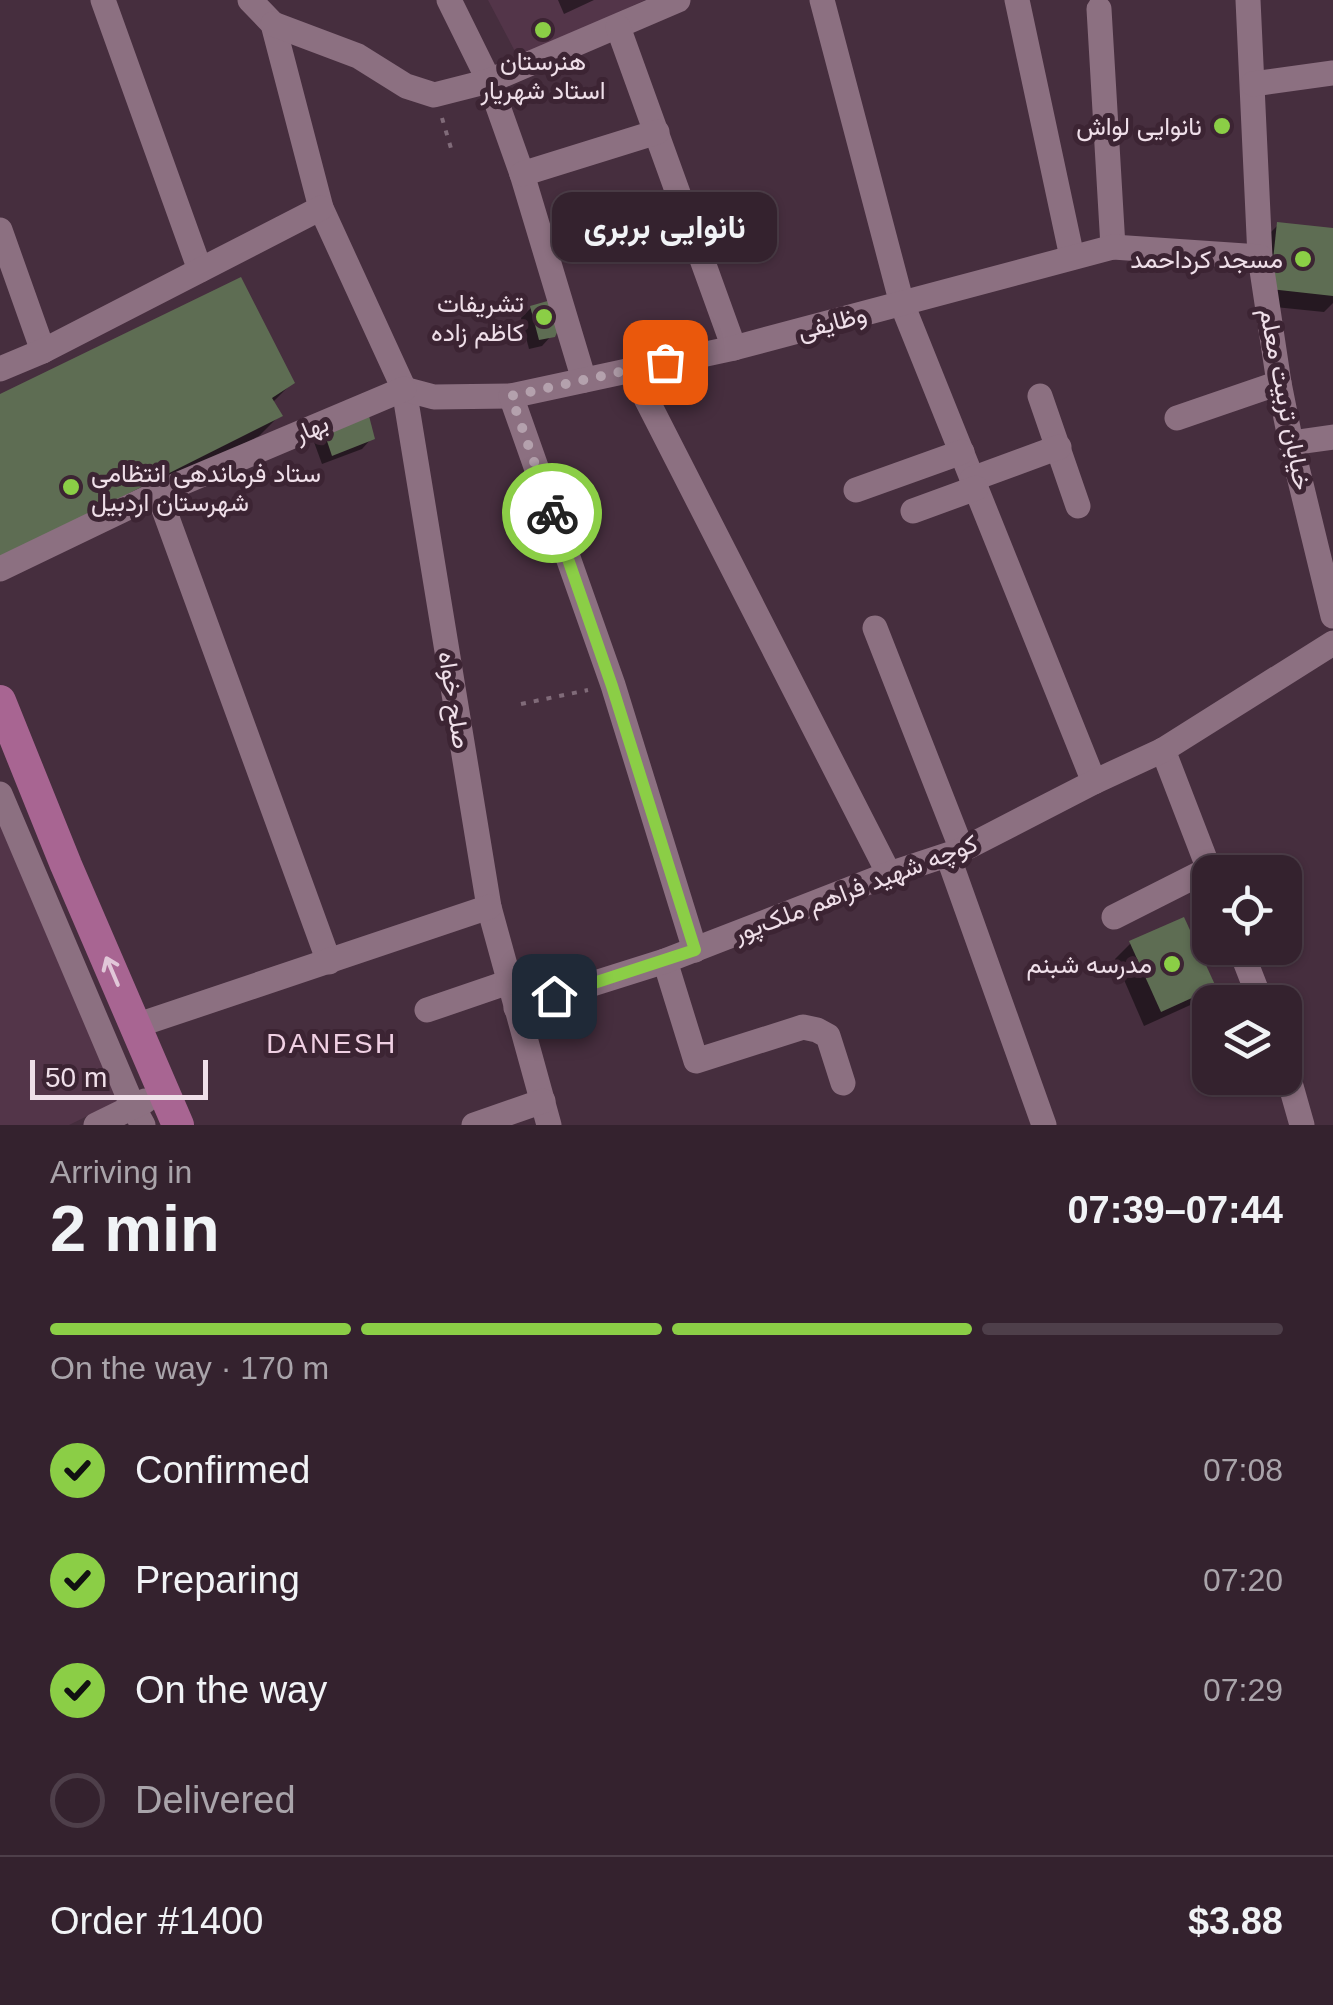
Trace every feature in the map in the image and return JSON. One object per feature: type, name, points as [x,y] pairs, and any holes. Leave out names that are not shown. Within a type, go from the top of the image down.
[{"type":"main road","points":[[3,720],[178,1125]]},
{"type":"street","points":[[103,0],[200,270]]},
{"type":"street","points":[[250,0],[272,24],[358,56],[406,86],[434,95],[489,82],[678,0]]},
{"type":"street","points":[[449,0],[489,82],[522,174],[584,380]]},
{"type":"street","points":[[822,0],[902,304],[1094,782]]},
{"type":"street","points":[[1017,0],[1072,257]]},
{"type":"street","name":"خیابان تربیت معلم","points":[[1248,0],[1260,257],[1279,384],[1333,616]]},
{"type":"street","points":[[1099,9],[1113,247]]},
{"type":"street","name":"صلح خواه","points":[[272,24],[321,208],[404,389],[489,907],[546,1113]]},
{"type":"street","points":[[618,27],[734,348]]},
{"type":"street","points":[[1253,84],[1333,73]]},
{"type":"street","points":[[522,174],[657,132]]},
{"type":"street","points":[[0,369],[321,208]]},
{"type":"street","points":[[0,230],[42,351]]},
{"type":"street","name":"وظایفی","points":[[404,389],[434,397],[511,396],[734,348],[1113,247],[1260,257]]},
{"type":"street","points":[[631,369],[889,874]]},
{"type":"street","points":[[1177,418],[1279,384]]},
{"type":"street","name":"بهار","points":[[0,568],[158,492],[404,389]]},
{"type":"street","points":[[511,396],[612,686],[695,950]]},
{"type":"street","points":[[1040,396],[1078,506]]},
{"type":"street","points":[[1292,443],[1333,437]]},
{"type":"street","points":[[914,511],[1058,448]]},
{"type":"street","points":[[856,490],[962,452]]},
{"type":"street","points":[[158,492],[329,962]]},
{"type":"street","points":[[875,628],[955,853],[1044,1125]]},
{"type":"street","name":"کوچه شهید فراهم ملک‌پور","points":[[516,1008],[665,961],[889,874],[955,853],[1163,750],[1333,643]]},
{"type":"street","points":[[1163,750],[1204,855]]},
{"type":"street","points":[[0,794],[138,1116]]},
{"type":"street","points":[[36,878],[66,865]]},
{"type":"street","points":[[1114,917],[1192,880]]},
{"type":"street","points":[[135,1026],[489,907]]},
{"type":"street","points":[[665,961],[696,1060],[803,1027],[828,1036],[844,1083]]},
{"type":"street","points":[[427,1010],[510,982]]},
{"type":"street","points":[[96,1125],[138,1116],[163,1092]]},
{"type":"street","points":[[1293,1095],[1302,1125]]},
{"type":"street","points":[[474,1125],[546,1113]]},
{"type":"path","points":[[434,95],[453,154]]},
{"type":"path","points":[[520,704],[612,686]]},
{"type":"shaded area","name":"هنرستان استاد شهریار","points":[[488,0],[645,0],[519,59]]},
{"type":"shaded area","points":[[0,819],[118,1101],[69,1125],[0,1125]]},
{"type":"building","name":"مسجد کرداحمد","points":[[1277,222],[1333,228],[1333,296],[1270,289]]},
{"type":"building","name":"ستاد فرماندهی انتظامی شهرستان اردبیل","points":[[241,277],[295,383],[272,398],[283,416],[0,558],[0,394]]},
{"type":"building","name":"تشریفات کاظم زاده","points":[[551,300],[559,328],[555,337],[539,340],[530,306]]},
{"type":"building","points":[[369,416],[375,439],[332,456],[323,429]]},
{"type":"building","name":"مدرسه شبنم","points":[[1184,917],[1192,934],[1192,965],[1206,965],[1215,985],[1192,985],[1192,998],[1161,1012],[1129,941]]},
{"type":"way so far","points":[[552,513],[511,396],[665,362]]},
{"type":"place","name":"هنرستان استاد شهریار","points":[[543,30]]},
{"type":"place","name":"نانوایی لواش","points":[[1222,126]]},
{"type":"place","name":"مسجد کرداحمد","points":[[1303,259]]},
{"type":"place","name":"تشریفات کاظم زاده","points":[[544,317]]},
{"type":"place","name":"نانوایی بربری","points":[[665,362]]},
{"type":"place","name":"ستاد فرماندهی انتظامی شهرستان اردبیل","points":[[71,487]]},
{"type":"place","name":"مدرسه شبنم","points":[[1172,964]]},
{"type":"district","name":"DANESH","points":[[332,1043]]},
{"type":"route","points":[[552,513],[612,686],[695,950],[554,996]]}]
